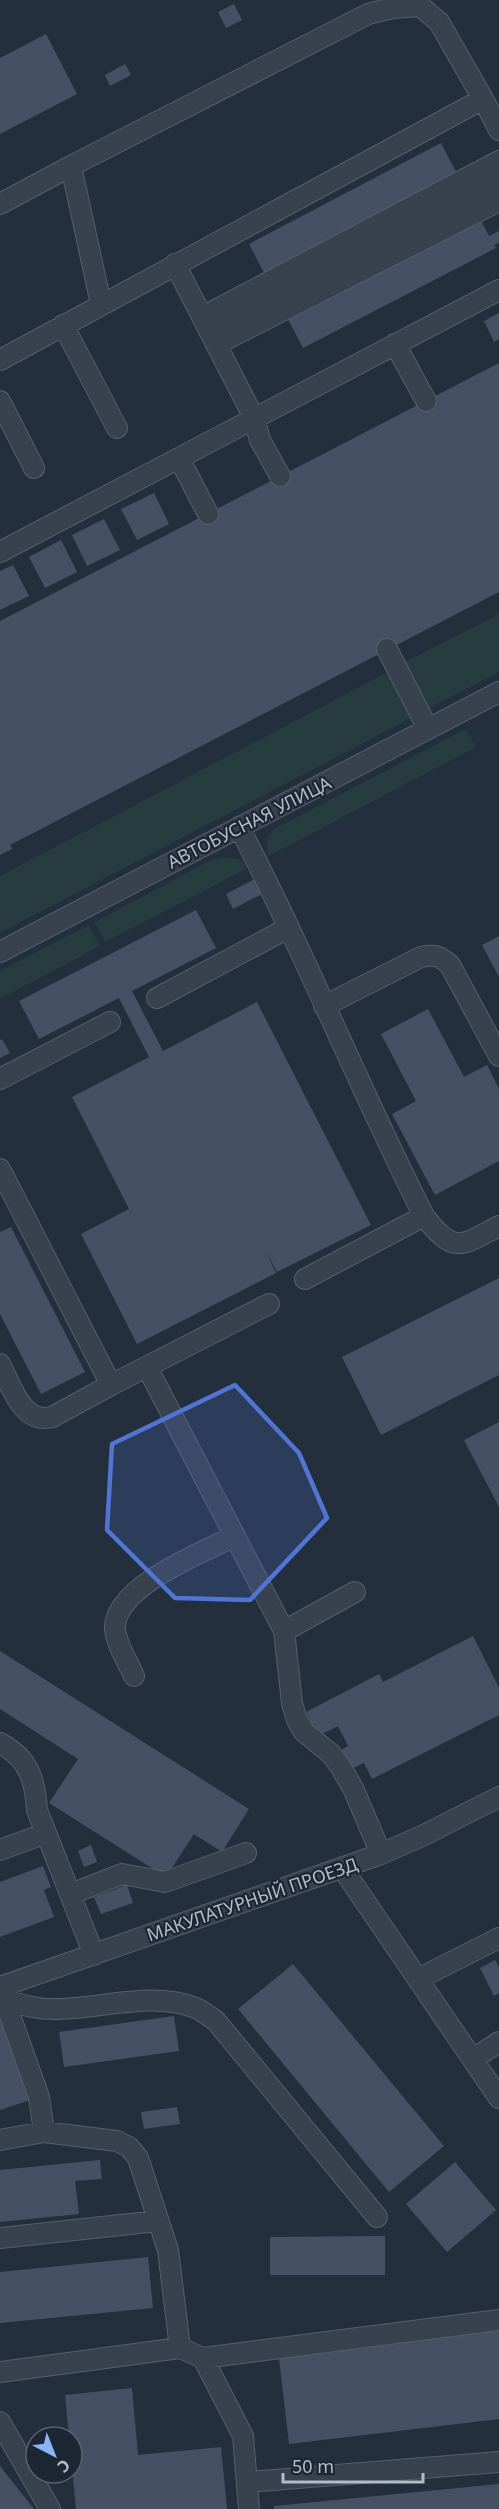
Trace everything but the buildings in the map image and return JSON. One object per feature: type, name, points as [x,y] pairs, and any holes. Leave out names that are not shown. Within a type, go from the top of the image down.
[{"type":"street","points":[[0,204],[368,14],[417,3],[439,22],[499,130]]},
{"type":"street","points":[[0,360],[483,99]]},
{"type":"street","points":[[209,331],[499,161]]},
{"type":"street","points":[[71,166],[101,304]]},
{"type":"street","points":[[209,331],[499,181]]},
{"type":"street","points":[[209,331],[499,201]]},
{"type":"street","points":[[175,264],[254,418],[260,440],[280,476]]},
{"type":"street","points":[[0,552],[499,290]]},
{"type":"street","points":[[63,325],[117,428]]},
{"type":"street","points":[[395,344],[426,401]]},
{"type":"street","points":[[0,401],[34,468]]},
{"type":"street","points":[[179,458],[208,514]]},
{"type":"street","points":[[387,650],[428,729]]},
{"type":"street","name":"АВТОБУСНАЯ УЛИЦА","points":[[0,952],[499,692]]},
{"type":"street","points":[[239,827],[379,1127],[424,1216],[437,1231],[453,1243],[465,1244],[499,1226]]},
{"type":"street","points":[[157,998],[288,928]]},
{"type":"street","points":[[324,1006],[421,957],[433,954],[441,957],[450,965],[499,1056]]},
{"type":"street","points":[[0,1079],[110,1022]]},
{"type":"street","points":[[0,1169],[111,1385]]},
{"type":"street","points":[[305,1279],[424,1216]]},
{"type":"street","points":[[0,1364],[21,1404],[34,1418],[51,1417],[269,1304]]},
{"type":"street","points":[[147,1367],[285,1630],[292,1703],[297,1720],[304,1732],[330,1754],[340,1766],[353,1788],[381,1854]]},
{"type":"street","points":[[134,1676],[115,1629],[116,1618],[122,1605],[132,1593],[150,1580],[235,1536]]},
{"type":"street","points":[[285,1630],[355,1592]]},
{"type":"street","points":[[0,1743],[25,1763],[36,1785],[37,1810],[94,1955]]},
{"type":"street","name":"МАКУЛАТУРНЫЙ ПРОЕЗД","points":[[1,1992],[94,1955],[381,1854],[499,1797]]},
{"type":"street","points":[[0,1850],[46,1833]]},
{"type":"street","points":[[71,1894],[122,1875],[165,1882],[246,1853]]},
{"type":"street","points":[[345,1867],[349,1878],[499,2098]]},
{"type":"street","points":[[418,1979],[499,1938]]},
{"type":"street","points":[[1,1992],[39,2097],[44,2132]]},
{"type":"street","points":[[1,1992],[32,2007],[57,2010],[151,2001],[174,2002],[197,2008],[216,2021],[377,2217]]},
{"type":"street","points":[[473,2059],[499,2042]]},
{"type":"street","points":[[0,2140],[44,2132],[117,2141],[129,2147],[138,2158],[168,2250],[180,2348]]},
{"type":"street","points":[[0,2238],[158,2221]]},
{"type":"street","points":[[0,2372],[180,2348],[203,2358],[499,2320]]},
{"type":"street","points":[[203,2358],[243,2436],[249,2509]]},
{"type":"street","points":[[0,2422],[50,2509]]},
{"type":"street","points":[[247,2482],[499,2462]]},
{"type":"highlighted area","points":[[235,1385],[299,1453],[327,1518],[250,1600],[175,1598],[107,1530],[112,1444]]},
{"type":"green space","points":[[499,614],[499,672],[429,708],[405,662]]},
{"type":"green space","points":[[388,672],[411,718],[0,933],[0,876]]},
{"type":"green space","points":[[466,729],[476,747],[267,857],[268,836],[274,829]]},
{"type":"green space","points":[[225,857],[238,859],[248,868],[105,942],[95,922],[211,860]]},
{"type":"green space","points":[[89,925],[100,946],[0,999],[0,971]]}]
